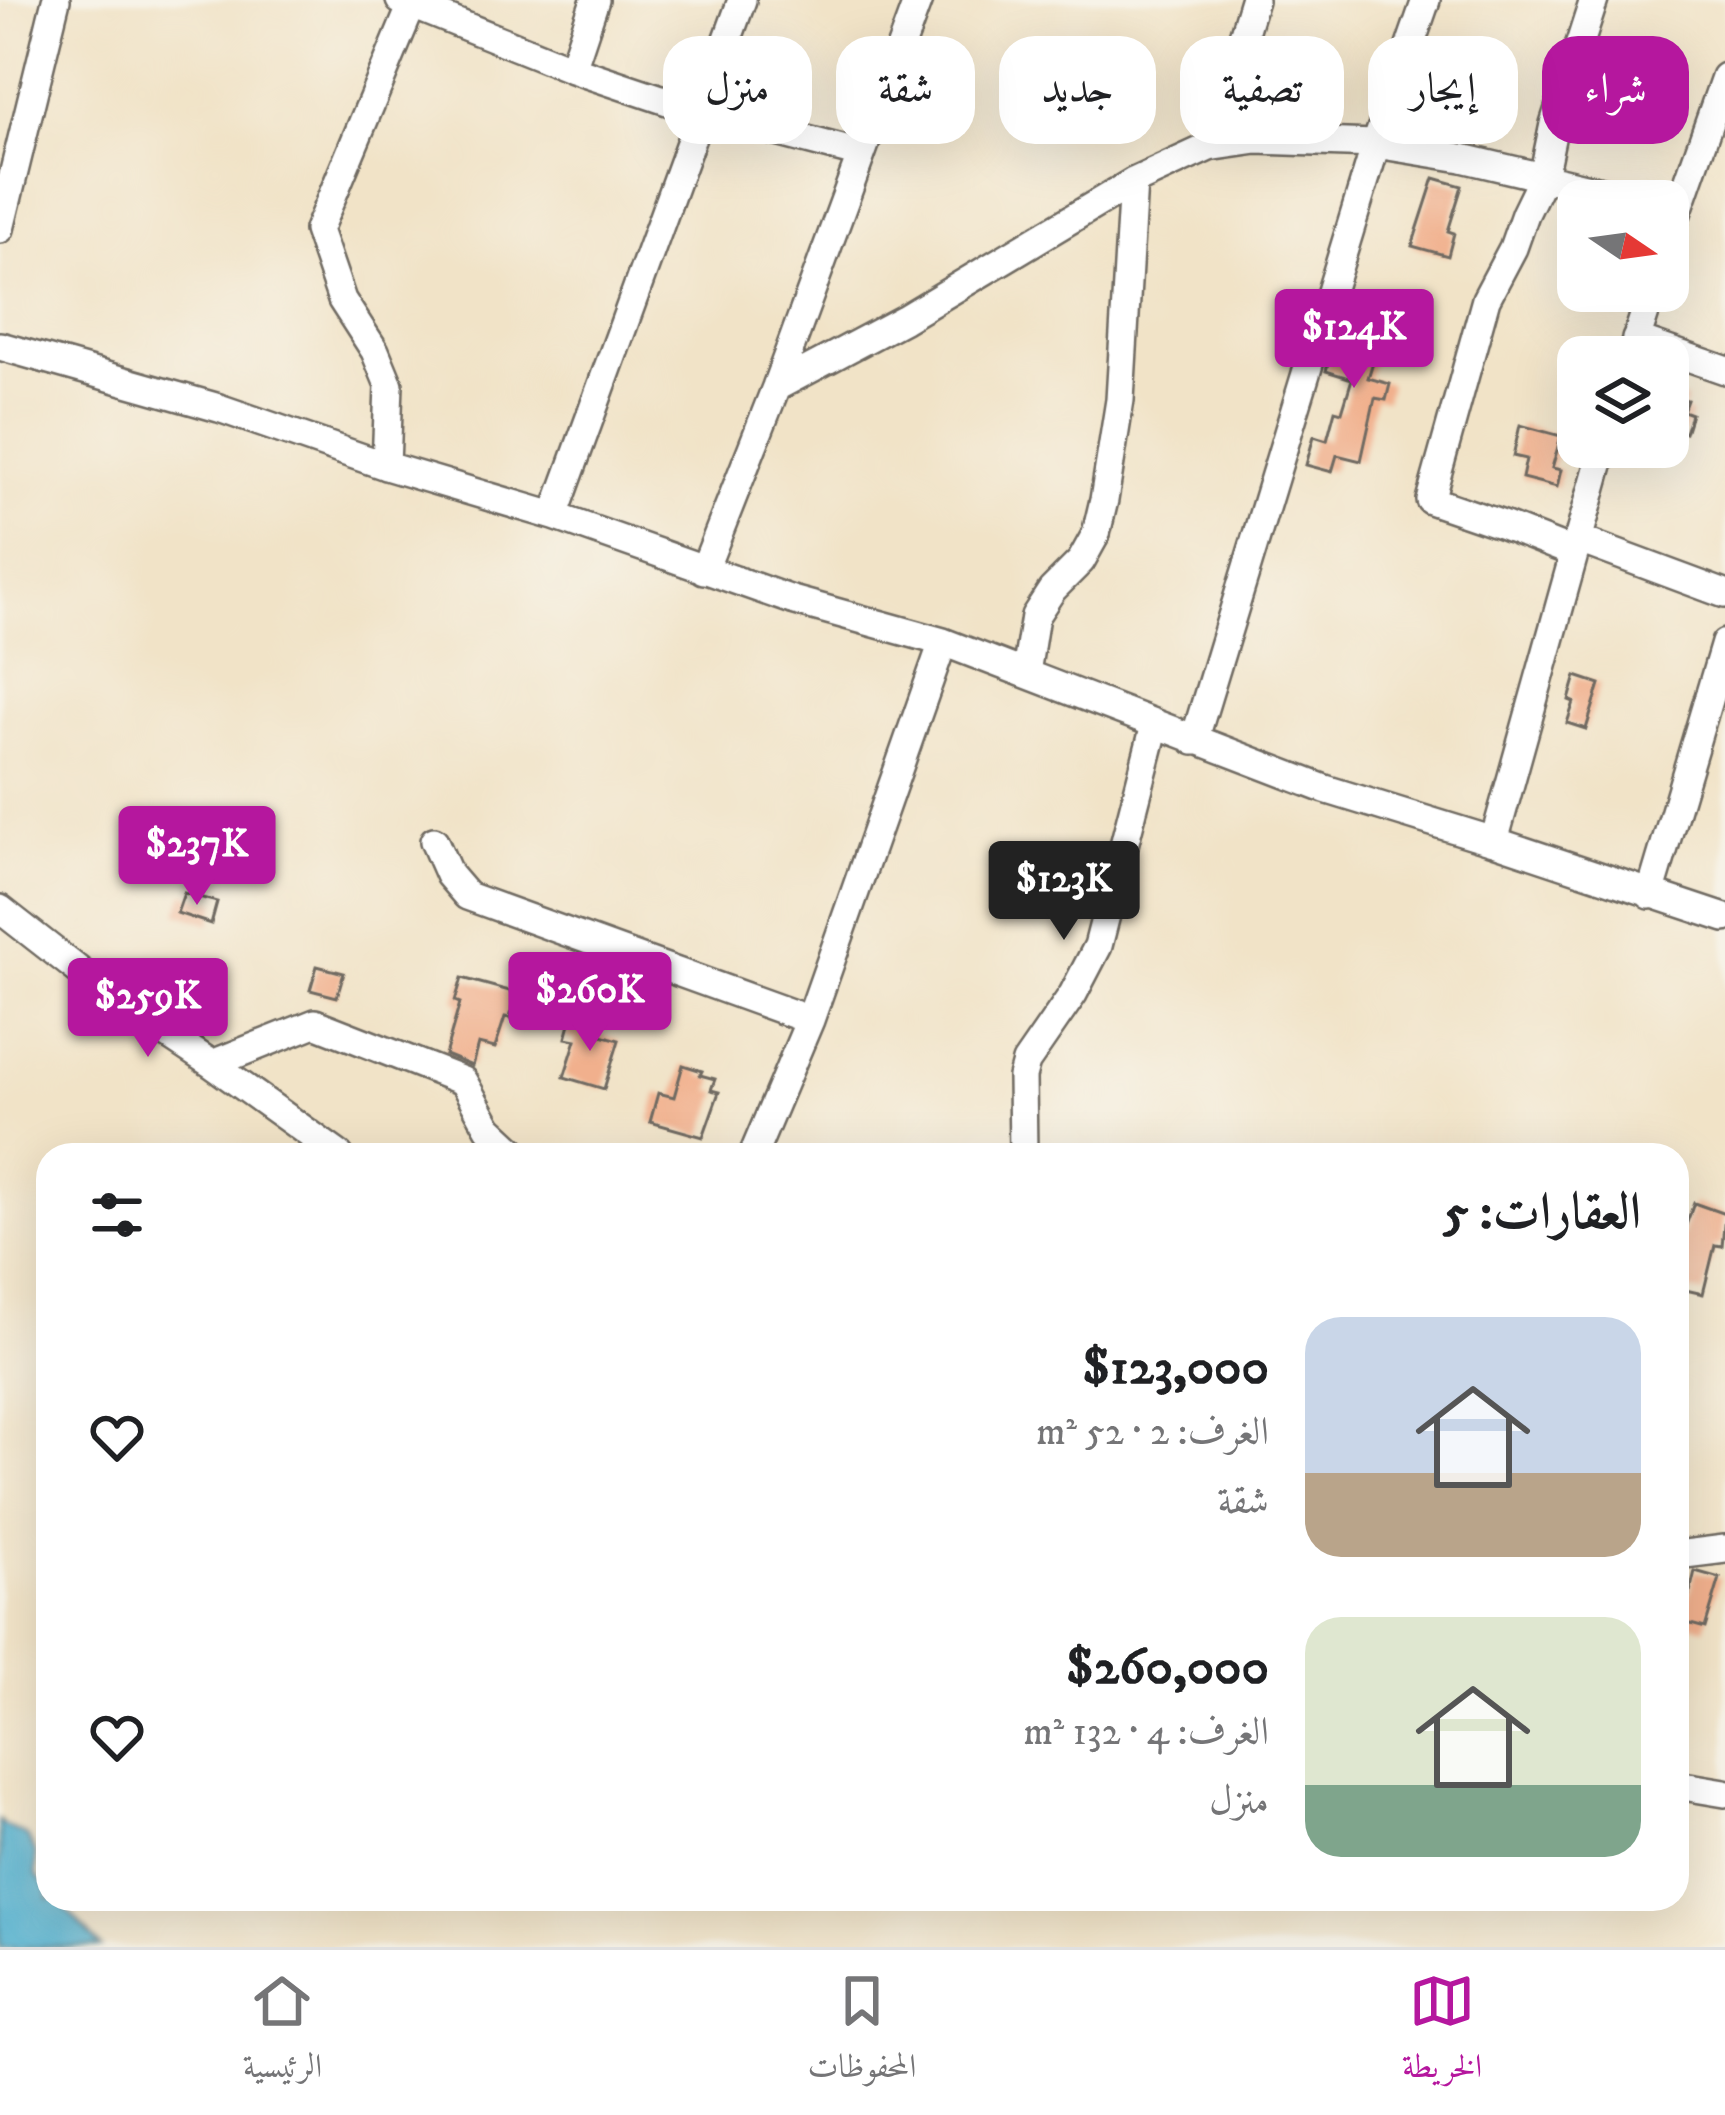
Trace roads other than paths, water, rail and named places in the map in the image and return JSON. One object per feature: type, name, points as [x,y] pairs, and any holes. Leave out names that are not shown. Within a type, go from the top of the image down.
[{"type":"street","points":[[0,229],[10,140],[56,0]]},
{"type":"street","points":[[572,69],[596,0]]},
{"type":"street","points":[[728,36],[742,0]]},
{"type":"street","points":[[704,570],[918,0]]},
{"type":"street","points":[[1209,147],[1254,0]]},
{"type":"street","points":[[1414,36],[1426,0]]},
{"type":"street","points":[[1594,0],[1554,124],[1543,177],[1514,248],[1486,299],[1430,500],[1725,594]]},
{"type":"street","points":[[386,466],[389,385],[375,351],[342,300],[318,230],[409,1],[572,69],[663,100]]},
{"type":"street","points":[[1684,180],[1725,77]]},
{"type":"street","points":[[776,387],[904,320],[1132,182],[1209,147],[1257,140],[1368,144]]},
{"type":"street","points":[[812,141],[861,154]]},
{"type":"street","points":[[554,516],[688,144]]},
{"type":"street","points":[[1194,741],[1376,144],[1557,180]]},
{"type":"street","points":[[1026,673],[1035,616],[1052,590],[1081,561],[1096,534],[1104,500],[1120,400],[1132,182]]},
{"type":"street","points":[[0,346],[219,408],[386,466],[554,516],[792,600],[943,642],[1325,789],[1725,918]]},
{"type":"street","points":[[1689,361],[1725,370]]},
{"type":"street","points":[[1494,841],[1598,468]]},
{"type":"street","points":[[758,1143],[810,1020],[943,642]]},
{"type":"street","points":[[1650,895],[1725,643]]},
{"type":"street","points":[[1023,1143],[1026,1062],[1073,994],[1098,946],[1155,725]]},
{"type":"street","points":[[434,841],[449,875],[467,896],[810,1020]]},
{"type":"street","points":[[0,909],[123,1005],[322,1143]]},
{"type":"street","points":[[212,1064],[315,1023],[463,1082],[489,1128],[505,1143]]},
{"type":"street","points":[[1689,1554],[1725,1549]]},
{"type":"street","points":[[1689,1788],[1725,1793]]},
{"type":"water","points":[[0,1821],[27,1836],[36,1854],[36,1911],[68,1911],[101,1947],[0,1947]]}]
